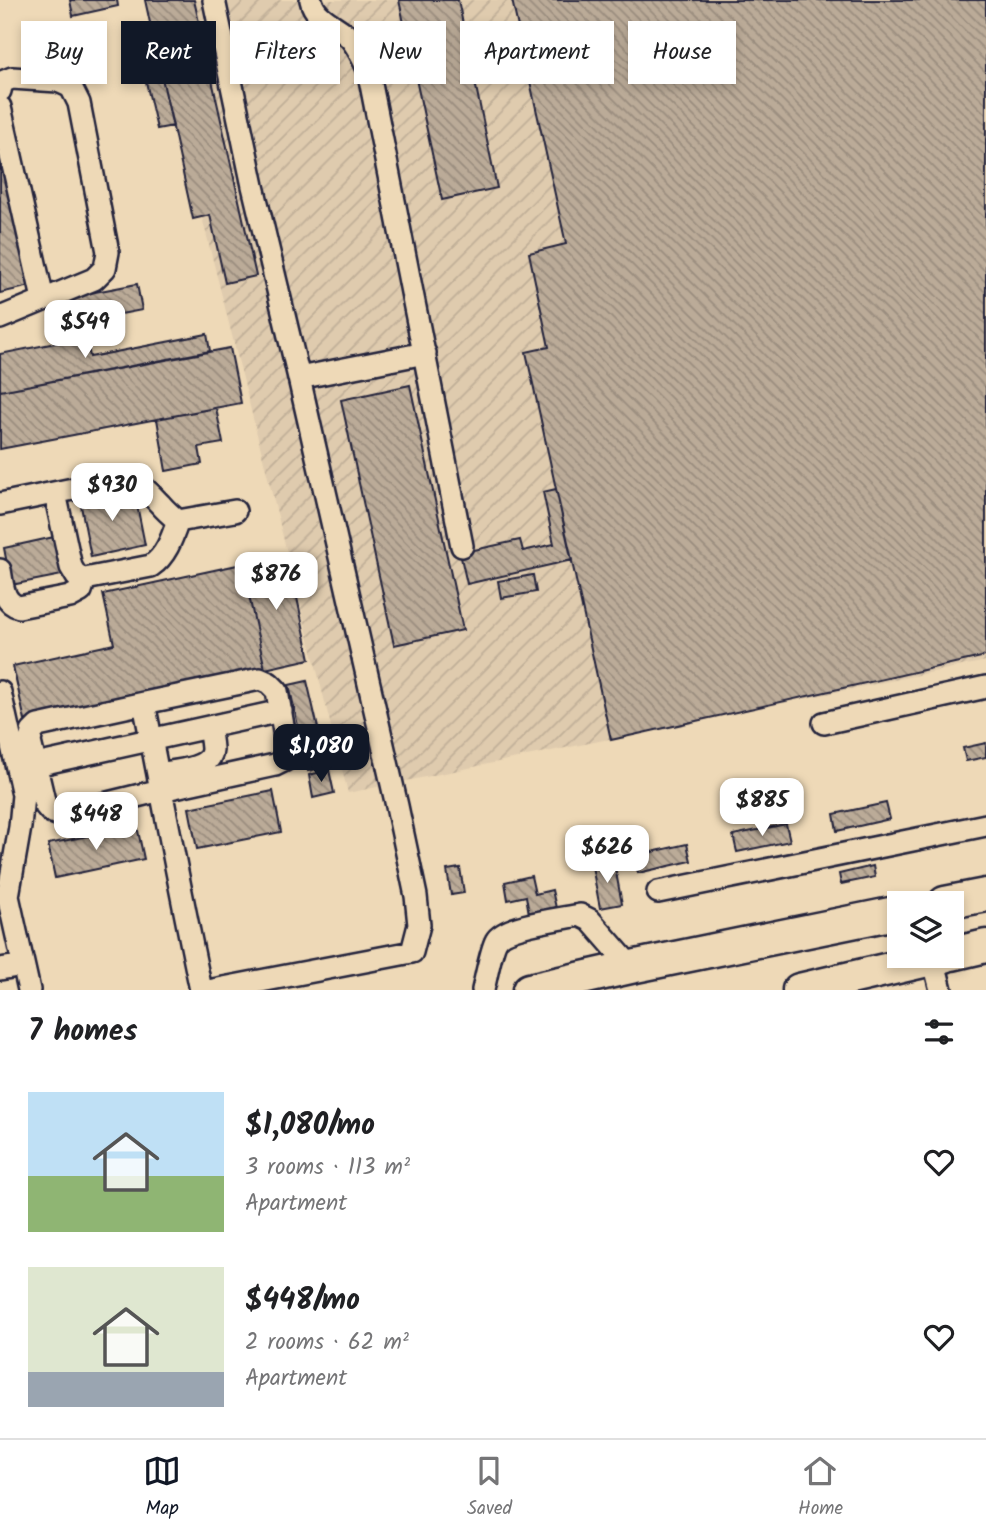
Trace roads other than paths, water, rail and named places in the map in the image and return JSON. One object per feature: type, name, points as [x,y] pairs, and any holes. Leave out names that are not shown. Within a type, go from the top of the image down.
[{"type":"highway","points":[[964,899],[986,895]]},
{"type":"highway","points":[[529,990],[887,915]]},
{"type":"highway","points":[[964,951],[986,946]]},
{"type":"highway","points":[[799,990],[892,968]]},
{"type":"lane","points":[[213,990],[412,951],[419,925],[416,896],[397,806],[253,186],[214,0]]},
{"type":"lane","points":[[311,0],[313,9],[350,38],[368,69],[462,547]]},
{"type":"lane","points":[[0,91],[2,82],[12,78],[58,81],[71,87],[79,103],[108,252],[105,268],[94,279],[0,318]]},
{"type":"lane","points":[[0,107],[43,299]]},
{"type":"lane","points":[[299,378],[425,353]]},
{"type":"lane","points":[[0,504],[117,480],[132,480],[145,487],[178,521]]},
{"type":"lane","points":[[55,492],[71,567],[77,577],[85,579],[151,566],[159,561],[178,521]]},
{"type":"lane","points":[[178,521],[235,511]]},
{"type":"lane","points":[[0,570],[6,598],[19,607],[70,597],[81,591],[85,579]]},
{"type":"lane","points":[[160,782],[275,765],[285,760],[287,749],[276,691],[269,683],[260,679],[38,726],[32,732],[30,741],[44,805],[59,815],[200,766],[209,760],[212,752],[209,727]]},
{"type":"lane","points":[[824,723],[986,687]]},
{"type":"lane","points":[[0,692],[23,796],[8,897],[29,990]]},
{"type":"lane","points":[[144,703],[201,990]]},
{"type":"lane","points":[[36,765],[281,711]]},
{"type":"lane","points":[[658,892],[986,825]]},
{"type":"lane","points":[[483,990],[495,941],[502,933],[513,928],[580,915],[590,920],[631,967]]},
{"type":"lane","points":[[0,969],[23,965]]},
{"type":"lane","points":[[941,990],[942,968]]}]
